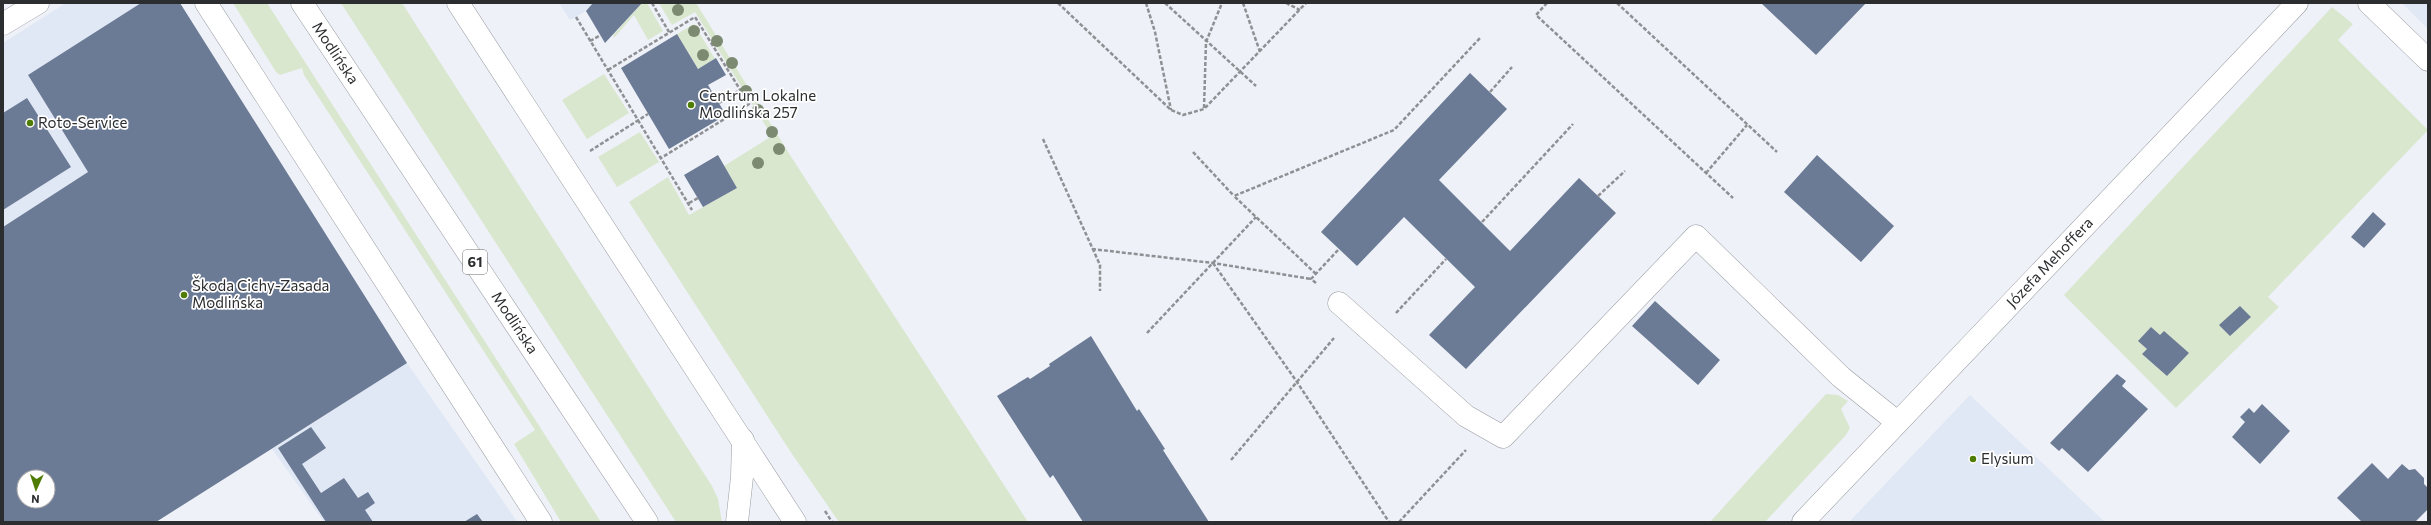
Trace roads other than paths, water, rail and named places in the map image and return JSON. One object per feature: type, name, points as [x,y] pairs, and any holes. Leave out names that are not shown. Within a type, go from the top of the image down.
[{"type":"main road","points":[[3,24],[38,3]]},
{"type":"main road","points":[[206,3],[541,522]]},
{"type":"main road","name":"Modlińska","points":[[302,3],[648,522]]},
{"type":"main road","points":[[458,3],[795,522]]},
{"type":"main road","name":"Józefa Mehoffera","points":[[1803,522],[2297,3]]},
{"type":"main road","points":[[2369,3],[2428,60]]},
{"type":"main road","points":[[1346,309],[1466,416],[1503,437],[1696,236],[1841,377],[1897,422]]},
{"type":"main road","points":[[737,522],[742,477],[743,440]]},
{"type":"place","name":"Centrum Lokalne Modlińska 257","points":[[691,105]]},
{"type":"place","name":"Roto-Service","points":[[30,123]]},
{"type":"place","name":"Škoda Cichy-Zasada Modlińska","points":[[184,295]]},
{"type":"place","name":"Elysium","points":[[1973,459]]}]
